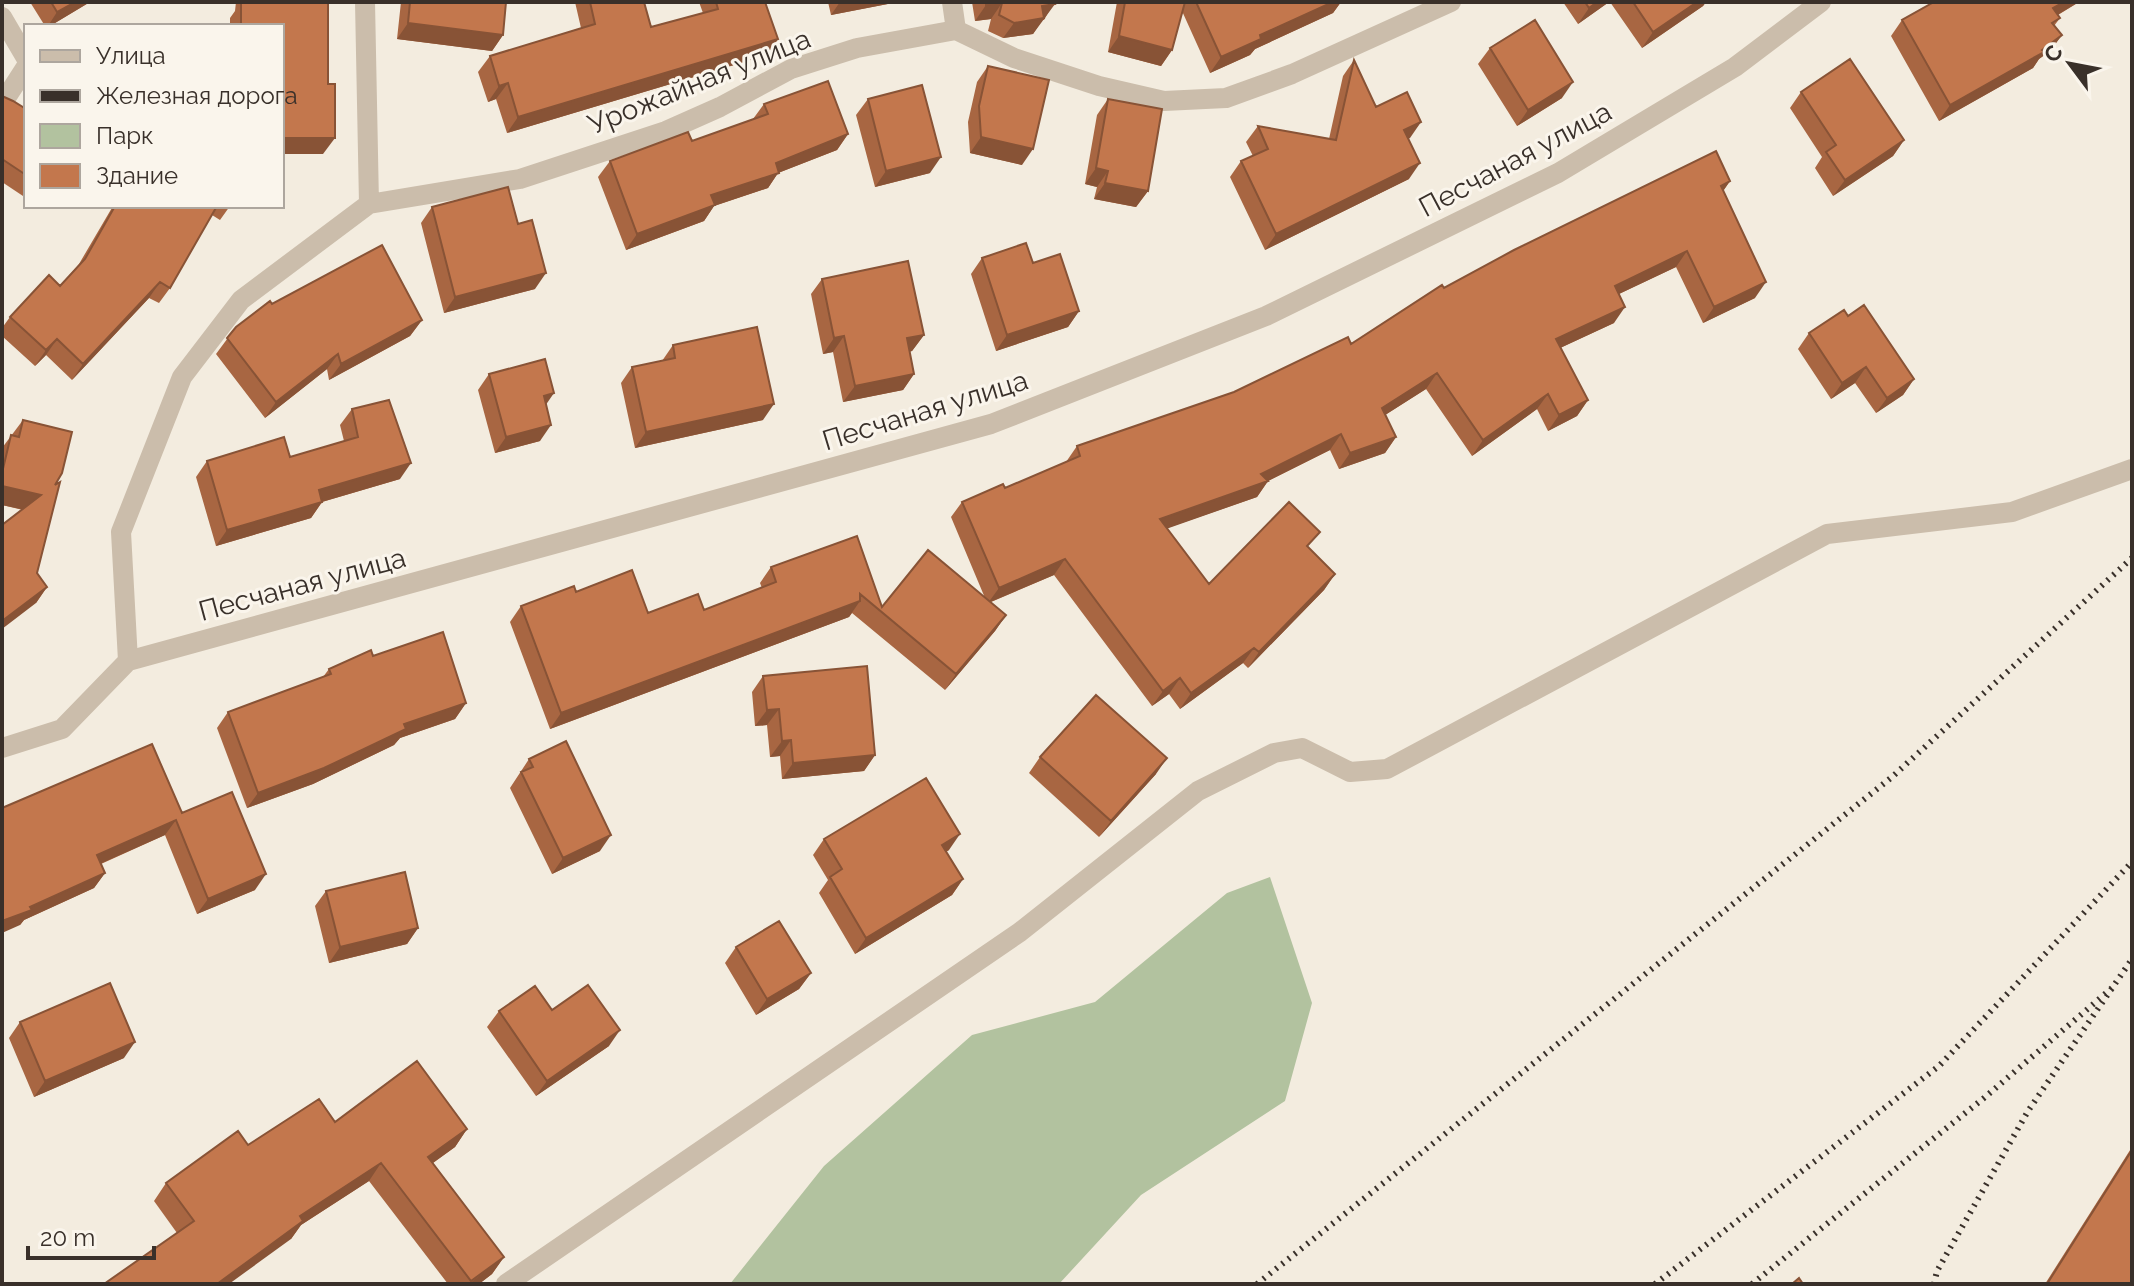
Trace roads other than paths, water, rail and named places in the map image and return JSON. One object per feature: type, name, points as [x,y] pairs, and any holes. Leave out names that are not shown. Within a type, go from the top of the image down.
[{"type":"street","points":[[2,748],[62,729],[128,661],[121,532],[182,377],[241,300],[369,204],[365,2]]},
{"type":"street","points":[[952,2],[956,30],[1014,58],[1099,86],[1164,101],[1226,98],[1292,74],[1451,2]]},
{"type":"street","name":"Песчаная улица","points":[[128,661],[991,424],[1266,316],[1558,173],[1735,67],[1821,2]]},
{"type":"street","points":[[2,17],[24,55]]},
{"type":"street","name":"Урожайная улица","points":[[369,204],[520,179],[666,131],[720,107],[791,69],[857,48],[956,30]]},
{"type":"street","points":[[2,104],[24,70]]},
{"type":"street","points":[[506,1284],[1020,932],[1198,791],[1274,753],[1302,748],[1350,772],[1387,769],[1827,534],[2012,512],[2132,469]]},
{"type":"railway","points":[[1257,1284],[1892,777],[2132,558]]},
{"type":"railway","points":[[1655,1284],[1939,1066],[2132,862]]},
{"type":"railway","points":[[1934,1284],[1937,1271],[2028,1111],[2132,959]]},
{"type":"railway","points":[[1752,1284],[1984,1098],[2112,988]]}]
